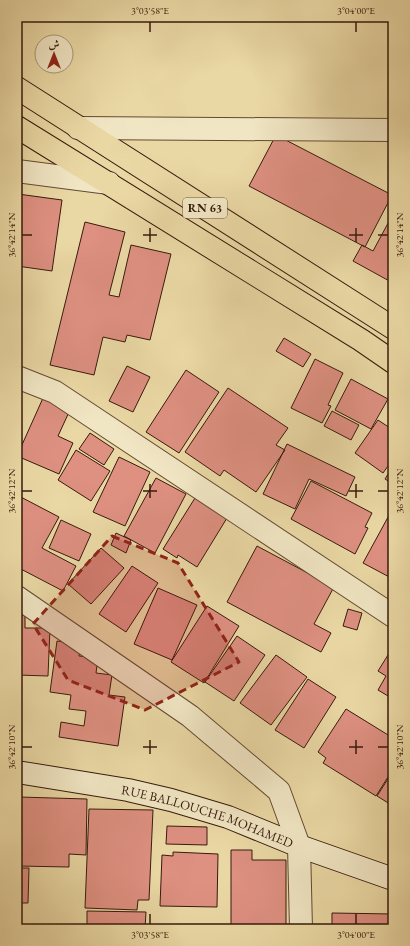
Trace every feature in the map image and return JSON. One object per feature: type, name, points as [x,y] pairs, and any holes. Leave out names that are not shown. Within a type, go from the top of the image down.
[{"type":"main road","name":"RN 63","points":[[17,88],[393,328]]},
{"type":"main road","name":"RN 63","points":[[17,127],[361,340],[393,362]]},
{"type":"street","points":[[78,128],[393,130]]},
{"type":"street","points":[[17,171],[109,183]]},
{"type":"street","points":[[17,377],[55,392],[393,616]]},
{"type":"street","points":[[17,598],[190,716],[279,791],[299,846],[301,929]]},
{"type":"street","name":"RUE BALLOUCHE MOHAMED","points":[[17,772],[128,790],[170,800],[228,817],[299,846],[393,879]]},
{"type":"highlighted area","points":[[112,536],[178,563],[239,662],[145,710],[68,680],[33,624]]},
{"type":"building","points":[[276,135],[392,195],[365,247],[249,186]]},
{"type":"building","points":[[18,194],[62,200],[52,271],[17,266]]},
{"type":"building","points":[[393,214],[393,283],[353,261],[362,245],[373,251]]},
{"type":"building","points":[[85,222],[125,232],[109,295],[119,297],[131,245],[171,254],[150,340],[127,335],[125,342],[103,337],[94,375],[50,365]]},
{"type":"building","points":[[284,338],[311,354],[303,367],[276,351]]},
{"type":"building","points":[[315,359],[343,373],[328,405],[331,406],[322,423],[291,408]]},
{"type":"building","points":[[127,366],[150,377],[133,412],[109,401]]},
{"type":"building","points":[[186,370],[219,392],[179,453],[146,432]]},
{"type":"building","points":[[351,379],[388,399],[371,429],[335,410]]},
{"type":"building","points":[[228,388],[288,428],[276,445],[285,450],[256,492],[224,470],[220,476],[185,452]]},
{"type":"building","points":[[43,398],[70,410],[58,436],[73,443],[59,474],[17,456]]},
{"type":"building","points":[[332,411],[359,425],[351,440],[324,426]]},
{"type":"building","points":[[378,420],[393,430],[393,459],[383,473],[355,453]]},
{"type":"building","points":[[90,433],[114,449],[104,465],[79,449]]},
{"type":"building","points":[[287,444],[355,477],[346,496],[309,479],[295,509],[263,494]]},
{"type":"building","points":[[76,450],[110,471],[91,501],[58,480]]},
{"type":"building","points":[[119,457],[150,472],[125,526],[93,512]]},
{"type":"building","points":[[393,466],[393,484],[385,479]]},
{"type":"building","points":[[156,478],[186,494],[155,553],[124,536]]},
{"type":"building","points":[[311,481],[372,513],[365,527],[368,528],[355,554],[291,519]]},
{"type":"building","points":[[17,495],[59,517],[42,548],[76,566],[63,591],[17,567]]},
{"type":"building","points":[[195,498],[227,518],[197,567],[178,555],[177,558],[163,549]]},
{"type":"building","points":[[393,508],[393,579],[363,563]]},
{"type":"building","points":[[61,520],[91,534],[79,561],[49,548]]},
{"type":"building","points":[[116,533],[131,540],[126,553],[111,545]]},
{"type":"building","points":[[257,546],[334,587],[314,624],[331,633],[321,652],[227,602]]},
{"type":"building","points":[[101,548],[124,568],[91,604],[68,584]]},
{"type":"building","points":[[132,566],[158,583],[126,632],[99,614]]},
{"type":"building","points":[[158,588],[197,605],[172,660],[134,644]]},
{"type":"building","points":[[207,606],[239,626],[204,683],[171,662]]},
{"type":"building","points":[[348,609],[362,613],[357,630],[343,626]]},
{"type":"building","points":[[17,612],[25,612],[25,628],[50,628],[48,676],[17,675]]},
{"type":"building","points":[[237,636],[265,655],[234,701],[205,682]]},
{"type":"building","points":[[57,641],[81,644],[79,656],[98,658],[96,673],[112,675],[109,695],[125,697],[118,746],[59,737],[61,722],[84,726],[86,711],[69,709],[71,695],[50,692]]},
{"type":"building","points":[[393,647],[393,699],[378,690],[386,676],[378,671]]},
{"type":"building","points":[[276,655],[307,677],[271,725],[240,703]]},
{"type":"building","points":[[308,679],[336,697],[304,748],[275,730]]},
{"type":"building","points":[[346,709],[393,738],[393,769],[376,796],[323,763],[326,758],[318,752]]},
{"type":"building","points":[[393,771],[393,806],[377,796]]},
{"type":"building","points":[[19,797],[87,799],[86,855],[69,854],[69,867],[18,866]]},
{"type":"building","points":[[89,809],[153,810],[149,900],[138,900],[137,910],[85,908]]},
{"type":"building","points":[[167,826],[207,827],[207,845],[166,844]]},
{"type":"building","points":[[231,850],[252,850],[252,860],[286,860],[286,929],[231,929]]},
{"type":"building","points":[[173,852],[218,854],[217,907],[160,906],[162,855],[173,856]]},
{"type":"building","points":[[17,868],[29,868],[28,903],[17,903]]},
{"type":"building","points":[[87,911],[146,912],[145,929],[87,929]]},
{"type":"building","points":[[332,913],[393,914],[393,929],[332,929]]}]
